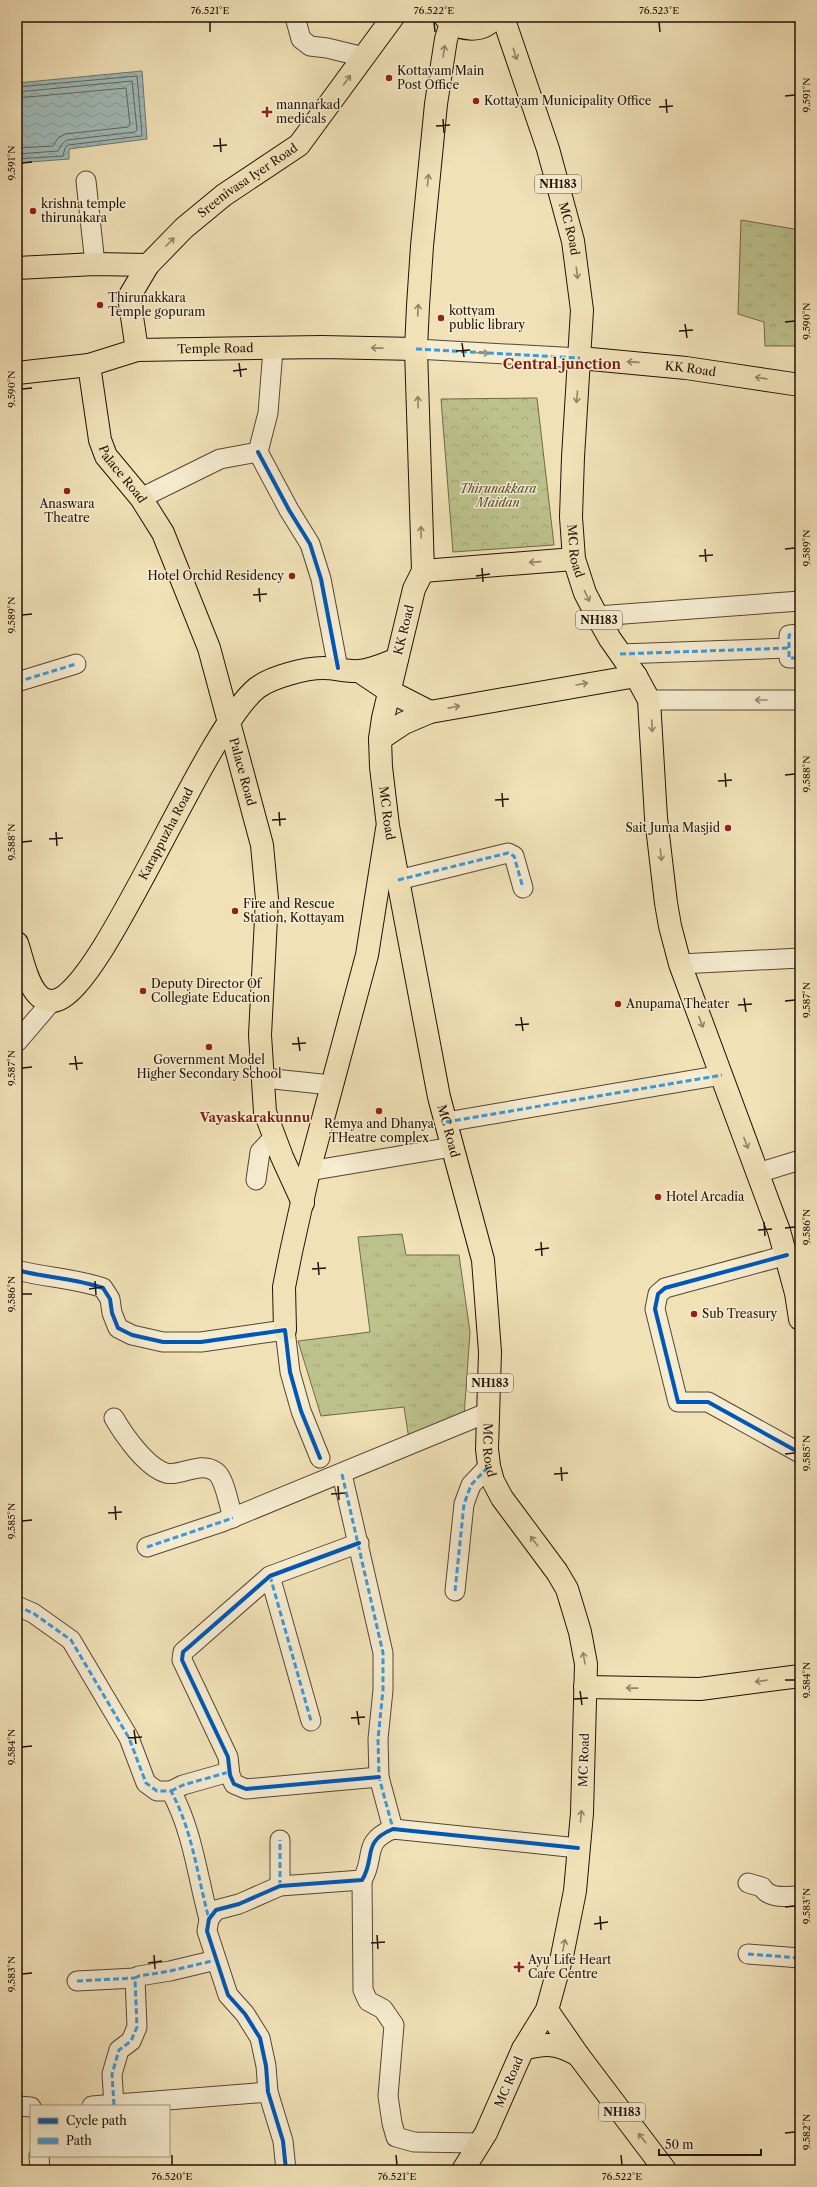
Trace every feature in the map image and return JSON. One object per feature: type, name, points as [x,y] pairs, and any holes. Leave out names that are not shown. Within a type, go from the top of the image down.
[{"type":"main road","name":"Sreenivasa Iyer Road","points":[[136,350],[122,297],[148,265],[184,228],[224,195],[299,145],[393,17]]},
{"type":"main road","name":"NH183","points":[[423,570],[416,349],[422,246],[444,46],[448,20],[464,29],[478,28],[491,22],[495,17]]},
{"type":"main road","name":"MC Road","points":[[503,17],[550,155],[573,241],[582,310],[572,487],[574,559],[585,593],[597,616],[620,654],[636,676],[649,700],[656,818],[670,926],[680,964],[787,1255],[800,1319]]},
{"type":"main road","points":[[17,268],[95,264],[148,265]]},
{"type":"main road","name":"Temple Road","points":[[17,373],[89,365],[136,350],[273,349],[322,347],[416,349]]},
{"type":"main road","name":"KK Road","points":[[580,358],[686,368],[800,385]]},
{"type":"main road","name":"Palace Road","points":[[89,365],[100,440],[106,456],[141,498],[163,533],[209,648],[262,845],[267,899],[260,1035],[264,1078],[265,1112],[274,1137],[303,1203]]},
{"type":"main road","points":[[423,570],[574,559]]},
{"type":"main road","name":"KK Road","points":[[389,691],[414,589],[423,570]]},
{"type":"main road","name":"Karappuzha Road","points":[[52,1001],[68,994],[74,988],[107,942],[187,794],[228,723],[247,699],[265,682],[322,668],[349,669],[382,666],[397,659]]},
{"type":"main road","points":[[349,669],[430,712]]},
{"type":"main road","points":[[380,739],[404,723],[430,712],[636,676]]},
{"type":"main road","name":"MC Road","points":[[389,691],[380,739],[388,826],[428,1028],[432,1064],[452,1147],[483,1260],[490,1352],[489,1466],[493,1481],[502,1498],[557,1572],[567,1589],[580,1632],[586,1664],[582,1813],[572,1912],[547,2010],[523,2049],[495,2114],[480,2143],[463,2170]]},
{"type":"main road","points":[[285,1330],[284,1287],[309,1171],[367,956],[388,826]]},
{"type":"main road","points":[[17,943],[32,988],[37,995],[45,1000],[52,1001]]},
{"type":"main road","points":[[585,1687],[700,1689],[800,1676]]},
{"type":"main road","points":[[547,2010],[578,2056]]},
{"type":"main road","name":"NH183","points":[[523,2049],[543,2044],[564,2047],[578,2056],[665,2170]]},
{"type":"street","points":[[295,17],[301,39],[310,46],[327,48],[364,57]]},
{"type":"street","points":[[86,182],[95,264]]},
{"type":"street","points":[[273,349],[268,413],[258,452],[289,510],[310,544],[329,616],[349,669]]},
{"type":"street","points":[[416,349],[580,358]]},
{"type":"street","points":[[141,498],[220,460],[258,452]]},
{"type":"street","points":[[597,616],[800,601]]},
{"type":"street","points":[[620,654],[796,647]]},
{"type":"street","points":[[17,682],[76,664]]},
{"type":"street","points":[[649,700],[800,700]]},
{"type":"street","points":[[398,880],[508,854],[514,856],[523,888]]},
{"type":"street","points":[[680,964],[800,958]]},
{"type":"street","points":[[17,1042],[52,1001]]},
{"type":"street","points":[[446,1122],[722,1075]]},
{"type":"street","points":[[264,1078],[331,1085]]},
{"type":"street","points":[[256,1180],[260,1152],[274,1137]]},
{"type":"street","points":[[309,1171],[452,1147]]},
{"type":"street","points":[[758,1173],[800,1160]]},
{"type":"street","points":[[787,1255],[665,1288],[658,1294],[655,1309],[678,1402],[708,1402],[800,1453]]},
{"type":"street","points":[[17,1270],[86,1282],[103,1288],[110,1299],[112,1313],[118,1328],[132,1335],[163,1342],[201,1342],[285,1330],[290,1372],[301,1411],[320,1458]]},
{"type":"street","points":[[147,1547],[233,1518],[489,1412]]},
{"type":"street","points":[[114,1418],[127,1440],[157,1469],[167,1473],[202,1467],[216,1471],[221,1479],[233,1518]]},
{"type":"street","points":[[454,1591],[464,1504],[471,1485],[489,1466]]},
{"type":"street","points":[[342,1474],[383,1653],[383,1690],[378,1739],[379,1777],[393,1829]]},
{"type":"street","points":[[359,1543],[270,1576],[183,1652],[182,1660],[228,1757],[230,1772],[234,1784],[246,1789],[379,1777]]},
{"type":"street","points":[[270,1576],[311,1721]]},
{"type":"street","points":[[17,1606],[33,1613],[71,1640],[128,1738],[146,1783],[157,1791],[171,1791],[183,1785],[230,1772]]},
{"type":"street","points":[[171,1791],[192,1842],[209,1919],[207,1931],[228,1995],[245,2014],[260,2038],[266,2066],[268,2092],[283,2141],[286,2170]]},
{"type":"street","points":[[480,2143],[414,2142],[396,2137],[392,2123],[388,2096],[394,2024],[383,2008],[368,2001],[363,1990],[362,1880],[372,1844],[381,1834],[393,1829],[578,1848]]},
{"type":"street","points":[[280,1840],[280,1886]]},
{"type":"street","points":[[209,1919],[216,1910],[239,1904],[280,1886],[362,1880]]},
{"type":"street","points":[[748,1883],[762,1887],[766,1893],[773,1896],[800,1896]]},
{"type":"street","points":[[748,1954],[800,1958]]},
{"type":"street","points":[[77,1981],[135,1978],[216,1960]]},
{"type":"street","points":[[135,1978],[137,2027],[132,2041],[119,2050],[112,2074],[114,2105],[268,2092]]},
{"type":"street","points":[[17,2106],[30,2107]]},
{"type":"street","points":[[39,2157],[40,2170]]},
{"type":"green space","points":[[741,220],[800,230],[800,295],[795,346],[765,346],[764,322],[738,314]]},
{"type":"green space","name":"Thirunakkara Maidan","points":[[537,398],[554,545],[453,552],[441,399]]},
{"type":"green space","points":[[402,1234],[406,1255],[459,1255],[470,1332],[464,1417],[409,1439],[404,1407],[321,1416],[298,1341],[370,1332],[358,1237]]},
{"type":"water","points":[[142,71],[147,139],[69,149],[69,159],[17,163],[17,83]]},
{"type":"marked path","points":[[116,298],[129,297]]},
{"type":"marked path","points":[[416,349],[580,358]]},
{"type":"marked path","points":[[800,634],[789,635],[789,658],[800,658]]},
{"type":"marked path","points":[[620,654],[789,648]]},
{"type":"marked path","points":[[17,682],[76,664]]},
{"type":"marked path","points":[[398,880],[508,853],[514,856],[523,888]]},
{"type":"marked path","points":[[446,1122],[722,1075]]},
{"type":"marked path","points":[[455,1591],[464,1504],[471,1485],[489,1466]]},
{"type":"marked path","points":[[342,1474],[383,1653],[383,1690],[378,1739],[379,1777],[393,1829]]},
{"type":"marked path","points":[[147,1547],[233,1518]]},
{"type":"marked path","points":[[270,1576],[311,1721]]},
{"type":"marked path","points":[[17,1606],[33,1613],[71,1640],[129,1738],[146,1783],[157,1791],[171,1791],[185,1822],[190,1838],[209,1919]]},
{"type":"marked path","points":[[171,1791],[183,1785],[229,1772]]},
{"type":"marked path","points":[[280,1840],[280,1886]]},
{"type":"marked path","points":[[748,1954],[800,1958]]},
{"type":"marked path","points":[[114,2105],[112,2074],[119,2050],[131,2041],[137,2027],[135,1978],[216,1960]]},
{"type":"marked path","points":[[77,1981],[135,1978]]},
{"type":"cycle path","points":[[258,452],[289,510],[310,544],[321,579],[338,668]]},
{"type":"cycle path","points":[[787,1255],[665,1288],[658,1294],[655,1309],[678,1402],[708,1402],[800,1453]]},
{"type":"cycle path","points":[[17,1270],[82,1282],[103,1288],[110,1299],[112,1313],[118,1328],[132,1335],[163,1342],[201,1342],[285,1330],[290,1372],[301,1411],[320,1458]]},
{"type":"cycle path","points":[[359,1543],[270,1576],[183,1652],[182,1660],[228,1757],[230,1775],[234,1784],[246,1789],[379,1777]]},
{"type":"cycle path","points":[[286,2170],[283,2141],[268,2092],[266,2066],[260,2038],[245,2014],[228,1995],[207,1931],[209,1919],[216,1910],[239,1904],[280,1886],[362,1880],[366,1872],[373,1845],[383,1834],[393,1829],[578,1848]]},
{"type":"place","name":"Kottayam Main Post Office","points":[[389,78]]},
{"type":"place","name":"Kottayam Municipality Office","points":[[476,101]]},
{"type":"place","name":"mannarkad medicals","points":[[267,112]]},
{"type":"place","name":"krishna temple thirunakara","points":[[33,211]]},
{"type":"place","name":"Thirunakkara Temple gopuram","points":[[100,305]]},
{"type":"place","name":"kottyam public library","points":[[441,318]]},
{"type":"place","name":"Anaswara Theatre","points":[[67,491]]},
{"type":"place","name":"Hotel Orchid Residency","points":[[292,576]]},
{"type":"place","name":"Sait Juma Masjid","points":[[728,828]]},
{"type":"place","name":"Fire and Rescue Station, Kottayam","points":[[235,911]]},
{"type":"place","name":"Deputy Director Of Collegiate Education","points":[[143,991]]},
{"type":"place","name":"Anupama Theater","points":[[618,1004]]},
{"type":"place","name":"Government Model Higher Secondary School","points":[[209,1047]]},
{"type":"place","name":"Remya and Dhanya THeatre complex","points":[[379,1111]]},
{"type":"place","name":"Hotel Arcadia","points":[[658,1197]]},
{"type":"place","name":"Sub Treasury","points":[[694,1314]]},
{"type":"place","name":"Ayu Life Heart Care Centre","points":[[519,1967]]},
{"type":"district","name":"Central junction","points":[[562,364]]},
{"type":"district","name":"Vayaskarakunnu","points":[[255,1117]]}]
